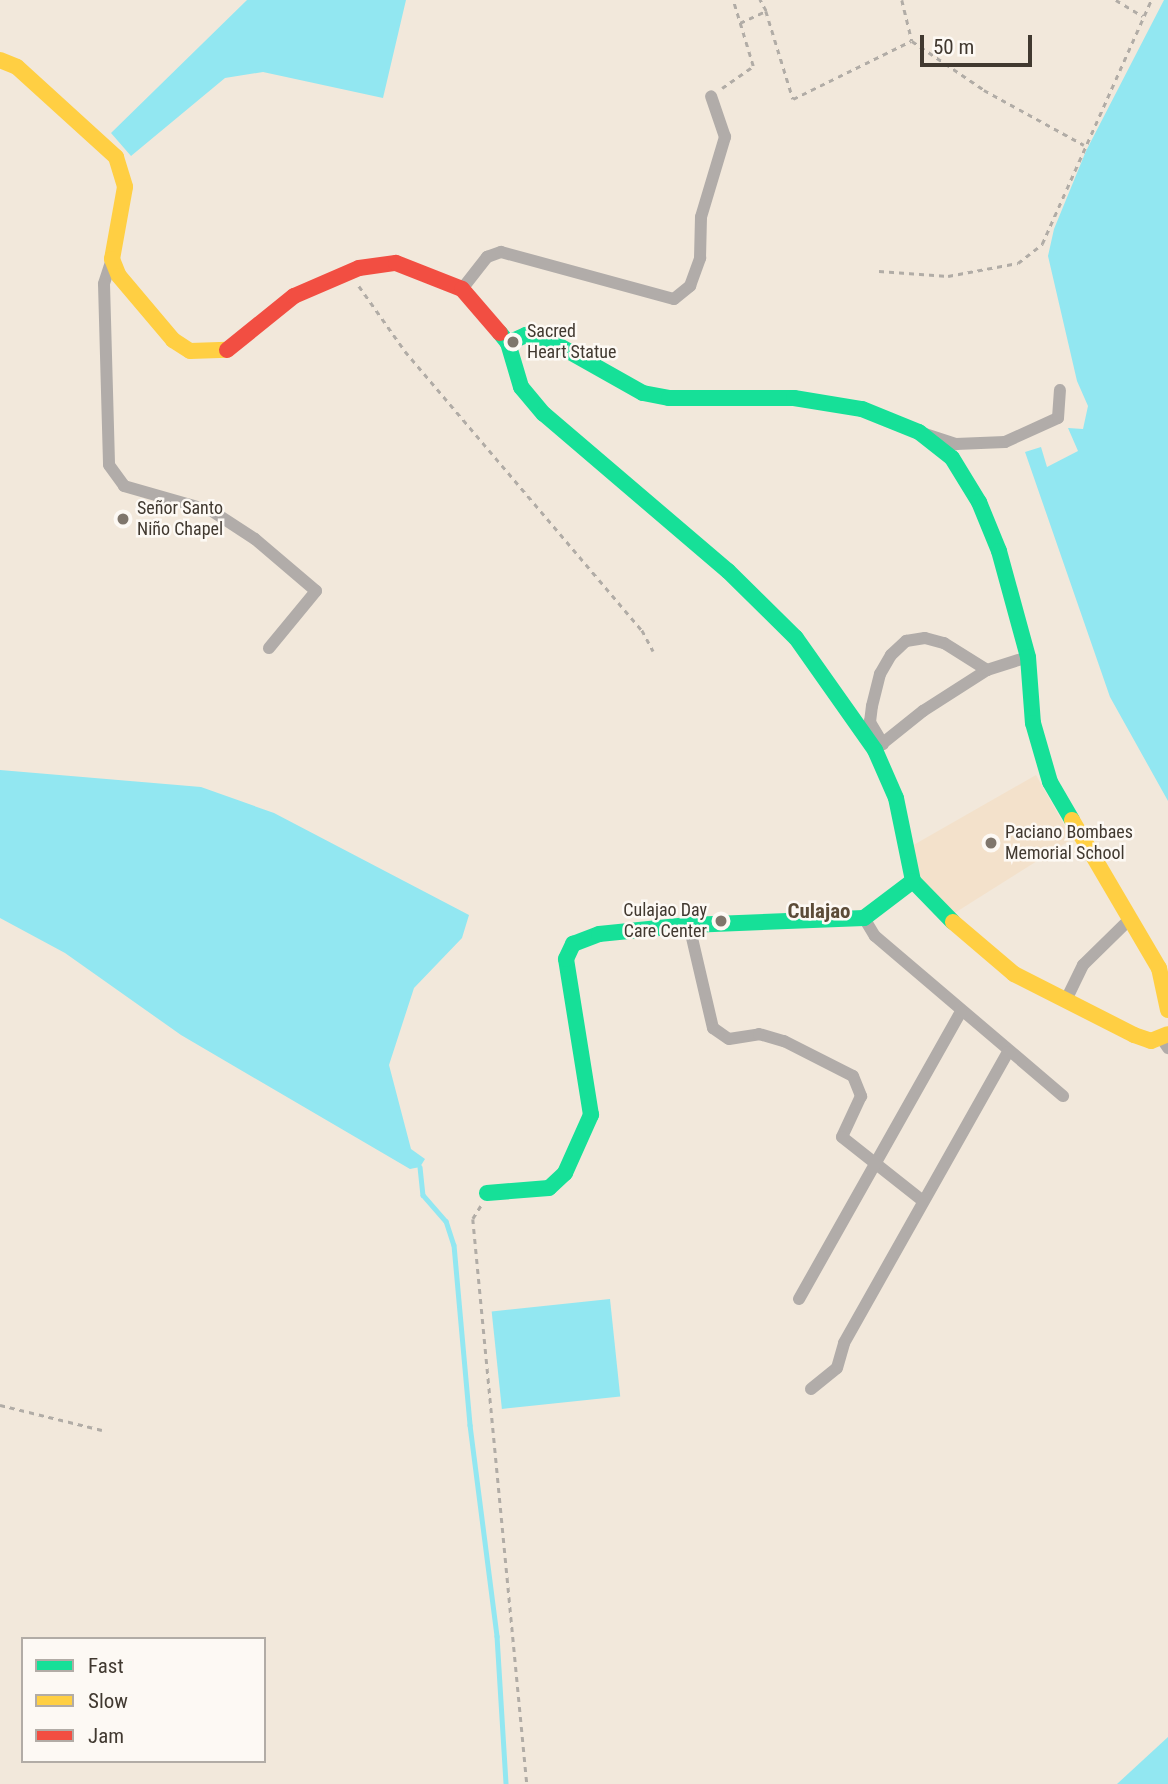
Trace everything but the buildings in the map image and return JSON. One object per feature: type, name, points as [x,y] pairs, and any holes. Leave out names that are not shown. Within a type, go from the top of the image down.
[{"type":"street","points":[[0,60],[18,67],[116,157],[125,187],[112,259],[104,284],[109,466],[124,485],[212,512],[255,539],[316,591],[269,649]]},
{"type":"street","points":[[461,289],[487,257],[501,252],[674,299],[690,286],[701,258],[701,217],[725,138],[711,96]]},
{"type":"street","points":[[112,259],[119,276],[173,340],[207,355],[223,353],[239,344],[272,310],[294,296],[349,272],[396,263],[427,272],[461,289],[508,343],[521,387],[544,414],[773,612],[879,747]]},
{"type":"street","points":[[508,343],[526,335],[556,342],[643,393],[668,398],[794,398],[836,403],[956,444],[1005,442],[1058,418],[1060,390]]},
{"type":"street","points":[[919,432],[952,458],[989,523],[1028,657],[1033,723],[1050,782],[1159,968],[1168,1010]]},
{"type":"street","points":[[987,670],[944,643],[925,638],[906,641],[891,655],[880,674],[870,722],[896,798],[913,881],[941,912],[1014,974],[1133,1035],[1151,1041],[1166,1040]]},
{"type":"street","points":[[879,747],[923,710],[987,670],[1028,657]]},
{"type":"street","points":[[487,1193],[549,1188],[565,1173],[587,1127],[591,1115],[588,1082],[566,959],[573,944],[599,934],[689,925],[864,918],[913,881]]},
{"type":"street","points":[[864,918],[875,936],[1007,1052],[1063,1096]]},
{"type":"street","points":[[1066,1000],[1083,965],[1130,919]]},
{"type":"street","points":[[689,925],[713,1028],[729,1039],[759,1034],[784,1041],[853,1076],[861,1096],[842,1136],[876,1167],[923,1201]]},
{"type":"street","points":[[799,1299],[876,1167],[961,1011]]},
{"type":"street","points":[[811,1390],[837,1368],[844,1343],[1007,1052]]},
{"type":"path","points":[[711,96],[753,66],[733,0]]},
{"type":"path","points":[[760,0],[766,10],[793,99],[912,41]]},
{"type":"path","points":[[902,0],[912,41],[984,90],[1084,145]]},
{"type":"path","points":[[1116,0],[1143,16]]},
{"type":"path","points":[[879,271],[948,276],[1018,263],[1042,244],[1150,0]]},
{"type":"path","points":[[740,23],[766,10]]},
{"type":"path","points":[[349,272],[405,351],[642,630],[653,651]]},
{"type":"path","points":[[487,1193],[473,1219],[527,1784]]},
{"type":"path","points":[[0,1405],[102,1430]]},
{"type":"shaded area","name":"Paciano Bombaes Memorial School","points":[[1036,775],[1072,839],[953,914],[919,878],[910,847]]},
{"type":"water","points":[[247,0],[406,0],[383,98],[263,72],[225,78],[131,156],[111,133]]},
{"type":"water","points":[[1164,0],[1168,0],[1168,801],[1110,697],[1025,452],[1041,447],[1047,467],[1078,451],[1068,428],[1083,429],[1088,406],[1077,381],[1048,256],[1054,229],[1086,151]]},
{"type":"water","points":[[0,770],[201,787],[274,813],[469,915],[462,938],[414,988],[389,1065],[411,1149],[425,1159],[420,1167],[410,1169],[181,1035],[65,953],[0,918]]},
{"type":"water","points":[[610,1299],[620,1396],[502,1409],[492,1311]]},
{"type":"water","points":[[1168,1737],[1168,1784],[1117,1784]]},
{"type":"waterway","points":[[420,1167],[423,1195],[446,1221],[454,1245],[470,1425],[497,1636],[506,1784]]},
{"type":"traffic: fast","points":[[500,333],[508,343],[521,387],[544,414],[728,571],[796,638],[875,750],[896,798],[913,881],[953,922]]},
{"type":"traffic: fast","points":[[508,343],[526,335],[547,339],[643,393],[669,398],[794,398],[862,409],[919,432],[952,458],[979,502],[999,551],[1028,657],[1033,723],[1050,782],[1072,820]]},
{"type":"traffic: fast","points":[[487,1193],[549,1188],[565,1173],[591,1115],[566,959],[573,944],[599,934],[689,925],[864,918],[913,881]]},
{"type":"traffic: slow","points":[[0,60],[17,67],[116,157],[125,187],[112,259],[119,276],[173,340],[190,351],[227,350]]},
{"type":"traffic: slow","points":[[1072,820],[1159,968],[1168,1010]]},
{"type":"traffic: slow","points":[[953,922],[1014,974],[1134,1035],[1151,1041],[1168,1034]]},
{"type":"traffic: jam","points":[[227,350],[294,296],[359,268],[396,263],[462,289],[500,333]]},
{"type":"place","name":"Sacred Heart Statue","points":[[513,342]]},
{"type":"place","name":"Señor Santo Niño Chapel","points":[[123,519]]},
{"type":"place","name":"Paciano Bombaes Memorial School","points":[[991,843]]},
{"type":"place","name":"Culajao Day Care Center","points":[[721,921]]},
{"type":"district","name":"Culajao","points":[[819,911]]}]
